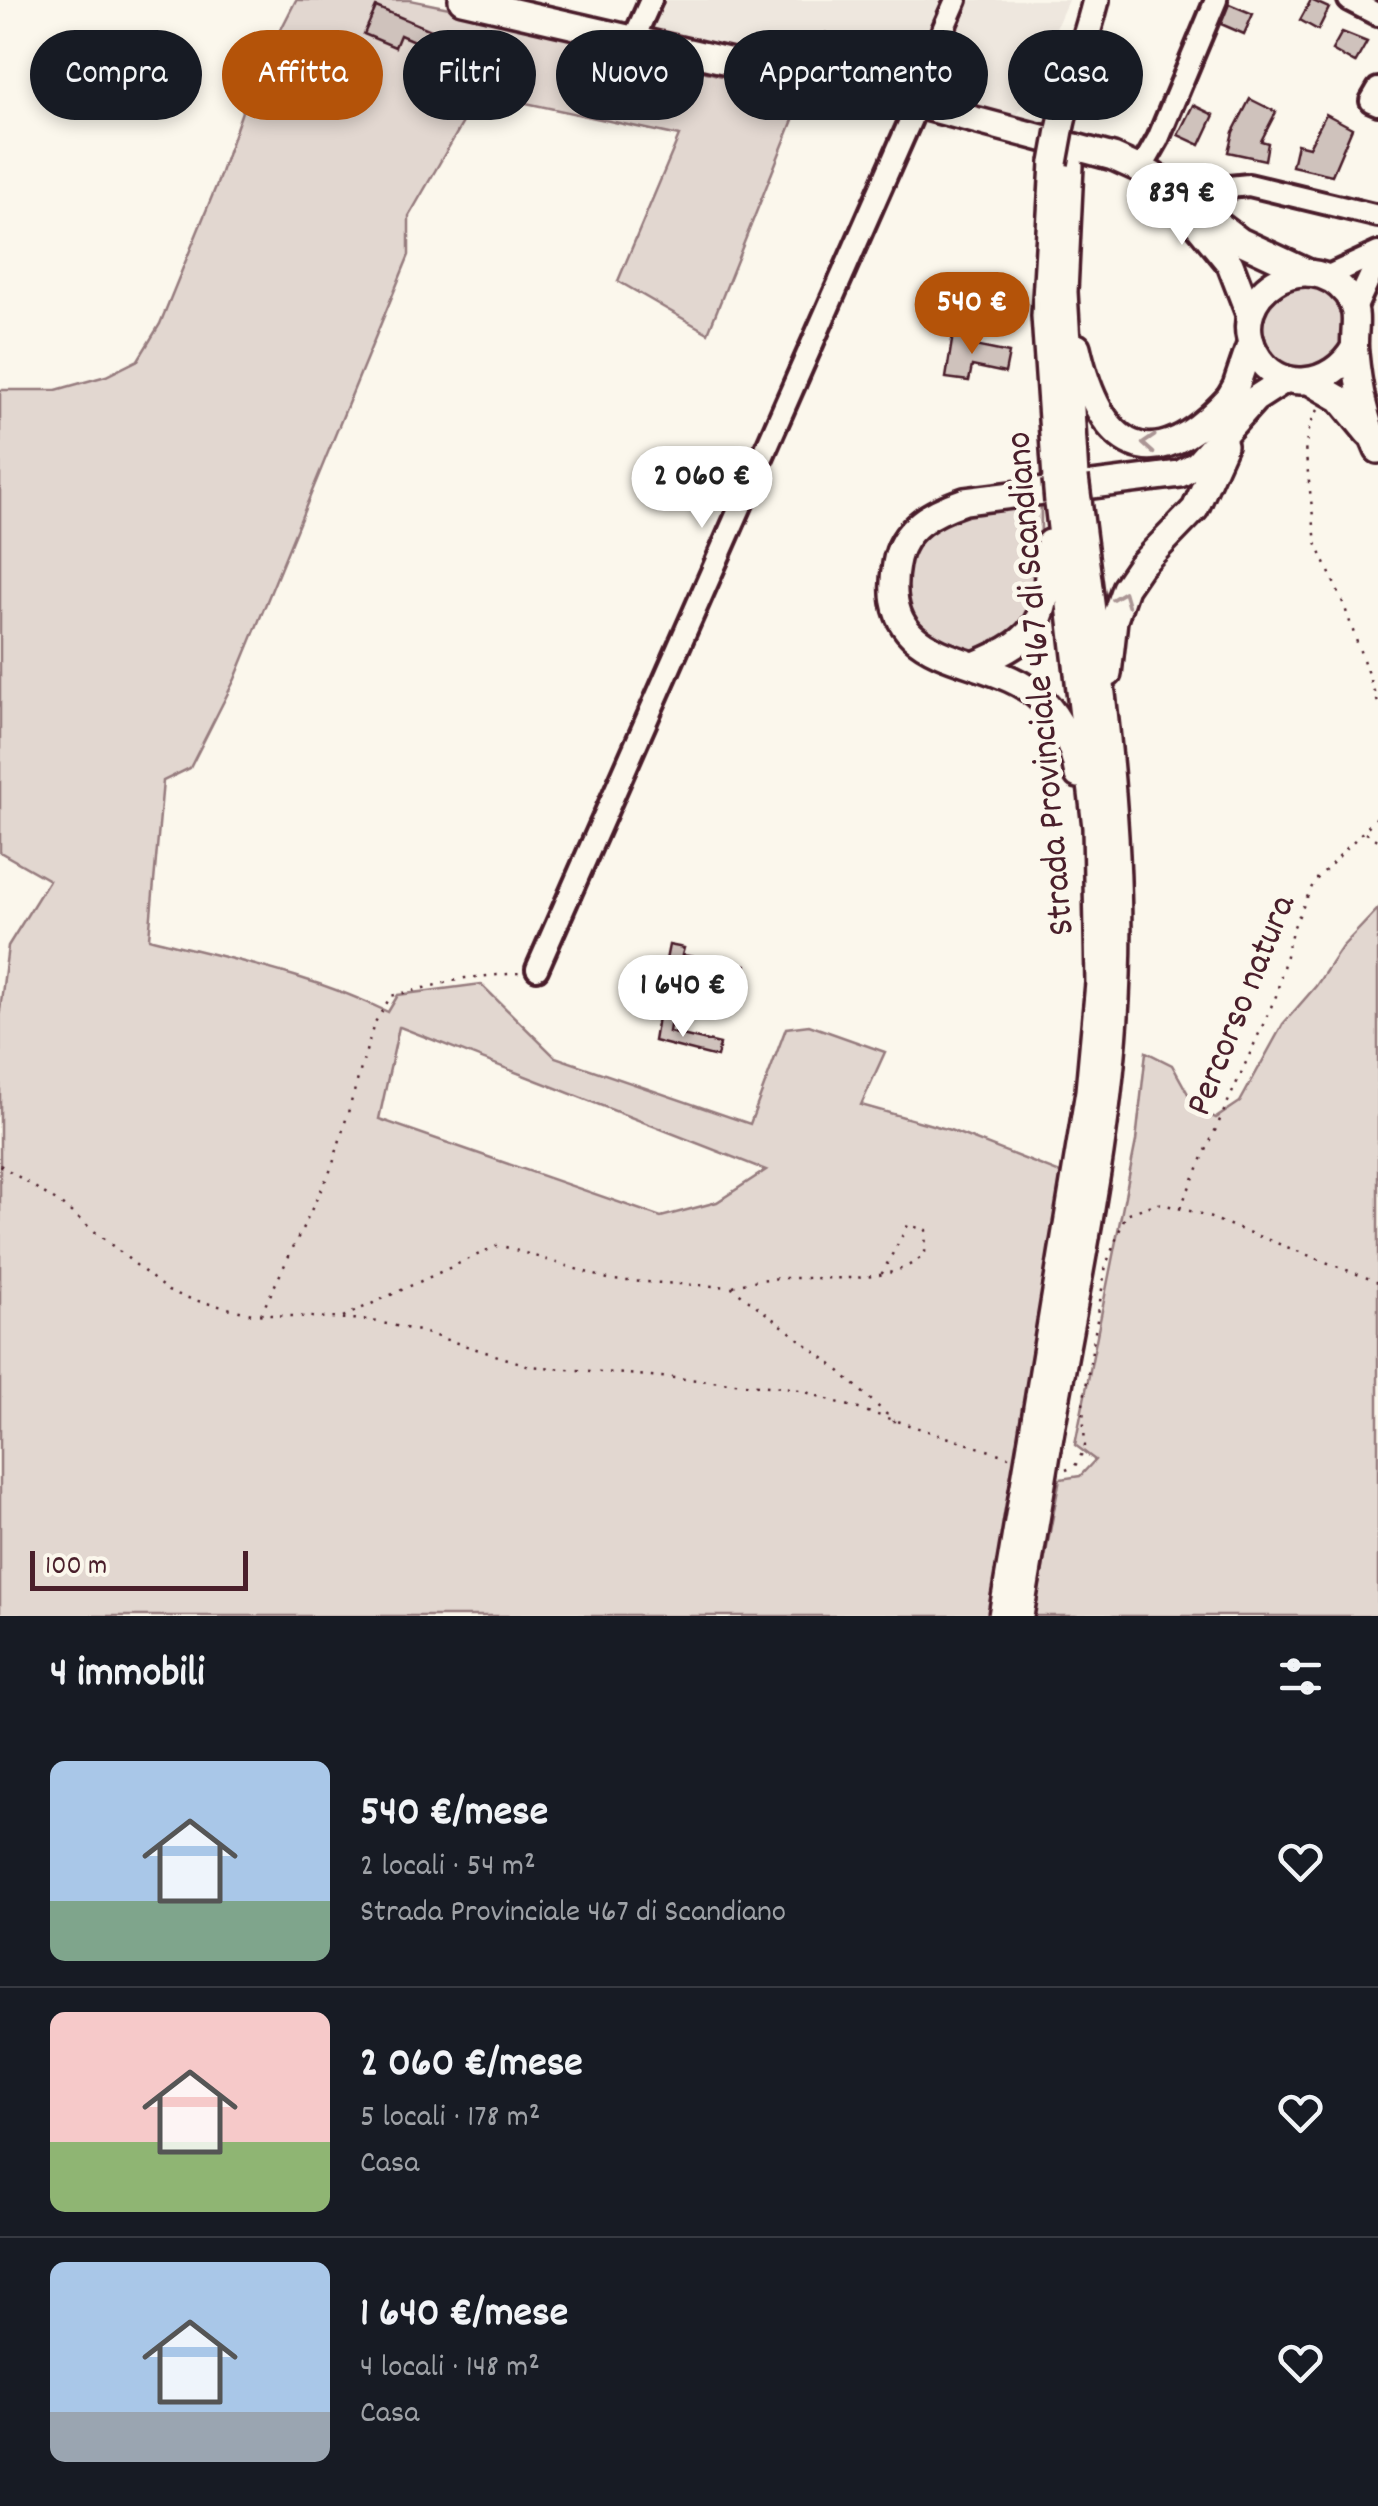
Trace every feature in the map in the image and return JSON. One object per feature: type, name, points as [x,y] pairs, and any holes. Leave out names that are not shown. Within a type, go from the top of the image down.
[{"type":"main road","points":[[462,0],[598,30]]},
{"type":"main road","name":"Strada Provinciale 467 di Scandiano","points":[[1020,1616],[1090,1092],[1100,982],[1097,852],[1045,316],[1075,61],[1086,42],[1096,0]]},
{"type":"main road","points":[[977,120],[1113,157],[1141,169],[1240,241],[1344,290],[1358,322],[1354,348],[1375,444]]},
{"type":"main road","name":"Strada Provinciale 467 di Scandiano","points":[[1002,1616],[1040,1456],[1106,1094],[1116,1001],[1117,894],[1103,728],[1065,494],[1062,164]]},
{"type":"main road","points":[[1141,169],[1213,240],[1230,264],[1264,365],[1340,399],[1375,444]]},
{"type":"main road","points":[[1149,480],[1197,449],[1229,398],[1268,286],[1291,274],[1318,275]]},
{"type":"main road","points":[[1064,292],[1074,315],[1085,380],[1102,420],[1113,433],[1146,446],[1168,445],[1208,421],[1229,398]]},
{"type":"main road","points":[[1097,852],[1086,821],[1077,766],[1060,720],[1040,698],[1011,678],[932,652],[913,635],[898,611],[893,580],[898,552],[911,531],[932,512],[965,501],[1180,474],[1197,464],[1255,399],[1307,386],[1340,367],[1354,348]]},
{"type":"main road","points":[[1103,728],[1114,620],[1125,588],[1140,566],[1202,499],[1223,446],[1255,399]]},
{"type":"main road","points":[[974,665],[1006,652],[1030,635],[1047,602],[1050,542],[1065,494]]},
{"type":"street","points":[[638,30],[651,0]]},
{"type":"street","points":[[943,30],[956,0]]},
{"type":"street","points":[[1141,169],[1158,139],[1216,0]]},
{"type":"street","points":[[1349,0],[1378,16]]},
{"type":"street","points":[[1378,88],[1372,101],[1378,104]]},
{"type":"street","points":[[536,969],[911,120]]},
{"type":"street","points":[[1219,188],[1250,185],[1375,217]]},
{"type":"street","points":[[1318,275],[1378,256]]},
{"type":"street","points":[[1355,309],[1378,256]]},
{"type":"path","points":[[1307,386],[1311,422],[1305,448],[1316,543],[1344,605],[1378,703]]},
{"type":"path","name":"Percorso natura","points":[[1180,1209],[1276,996],[1292,931],[1314,882],[1378,816]]},
{"type":"path","points":[[1364,833],[1378,840]]},
{"type":"path","points":[[261,1315],[332,1167],[374,1024],[391,996],[465,978],[536,969]]},
{"type":"path","points":[[0,1166],[61,1204],[168,1291],[261,1315],[369,1320],[420,1331],[530,1366],[793,1388],[896,1423],[1075,1466],[1085,1448],[1085,1392],[1106,1265],[1120,1220],[1136,1208],[1158,1203],[1228,1223],[1378,1282]]},
{"type":"path","points":[[339,1319],[500,1245],[611,1280],[732,1286],[770,1278],[880,1277],[908,1269],[925,1254],[926,1230],[908,1225],[880,1277]]},
{"type":"path","points":[[732,1286],[834,1366],[896,1423]]},
{"type":"shaded area","points":[[296,0],[410,0],[556,33],[556,109],[536,105],[536,30],[403,30],[403,120],[464,120],[409,216],[409,255],[235,679],[190,768],[163,781],[149,938],[301,978],[388,1012],[398,995],[481,984],[555,1057],[750,1124],[786,1028],[809,1025],[885,1052],[861,1105],[950,1130],[1063,1174],[990,1616],[0,1616],[0,1010],[8,946],[49,880],[0,852],[0,390],[56,390],[106,376],[138,360],[160,324],[239,120],[383,120],[383,30],[281,30]],"holes":[[[399,1027],[766,1170],[717,1202],[661,1217],[379,1119]]]},
{"type":"shaded area","points":[[642,0],[1068,0],[1055,30],[1008,30],[1008,115],[988,110],[988,30],[724,30],[724,49],[704,44],[704,30],[630,27]]},
{"type":"shaded area","points":[[704,71],[724,77],[724,120],[793,120],[708,333],[618,281],[679,136],[605,120],[704,120]]},
{"type":"shaded area","points":[[1303,285],[1319,288],[1333,297],[1342,311],[1342,343],[1333,357],[1319,366],[1303,369],[1287,366],[1273,357],[1264,343],[1261,327],[1264,311],[1273,297],[1287,288]]},
{"type":"shaded area","points":[[1041,501],[1041,575],[1024,628],[975,651],[950,649],[930,640],[916,624],[907,604],[904,582],[908,559],[918,538],[936,521],[957,512]]},
{"type":"shaded area","points":[[1378,909],[1378,1616],[1034,1616],[1060,1479],[1080,1476],[1095,1460],[1075,1445],[1136,1141],[1146,1052],[1172,1065],[1197,1110],[1216,1118],[1240,1102],[1283,1024],[1316,986],[1342,947]]},
{"type":"building","points":[[1311,0],[1329,8],[1318,30],[1300,20]]},
{"type":"building","points":[[1229,4],[1253,14],[1244,34],[1221,24]]},
{"type":"building","points":[[376,7],[431,30],[403,30],[395,47],[383,42],[383,30],[366,30]]},
{"type":"building","points":[[1342,32],[1367,42],[1355,63],[1332,50]]},
{"type":"building","points":[[1250,99],[1276,112],[1261,141],[1268,143],[1265,160],[1228,152],[1233,132]]},
{"type":"building","points":[[1193,105],[1214,115],[1200,145],[1178,135]]},
{"type":"building","points":[[1326,114],[1352,128],[1332,175],[1292,166],[1297,144],[1309,147]]},
{"type":"building","points":[[954,328],[977,332],[975,346],[1009,353],[1005,373],[972,366],[969,381],[946,378]]},
{"type":"building","points":[[669,945],[684,948],[682,955],[746,965],[741,988],[697,979],[693,997],[672,992],[676,972],[664,970]]},
{"type":"building","points":[[658,1017],[671,1019],[669,1032],[720,1044],[717,1057],[654,1041]]}]
